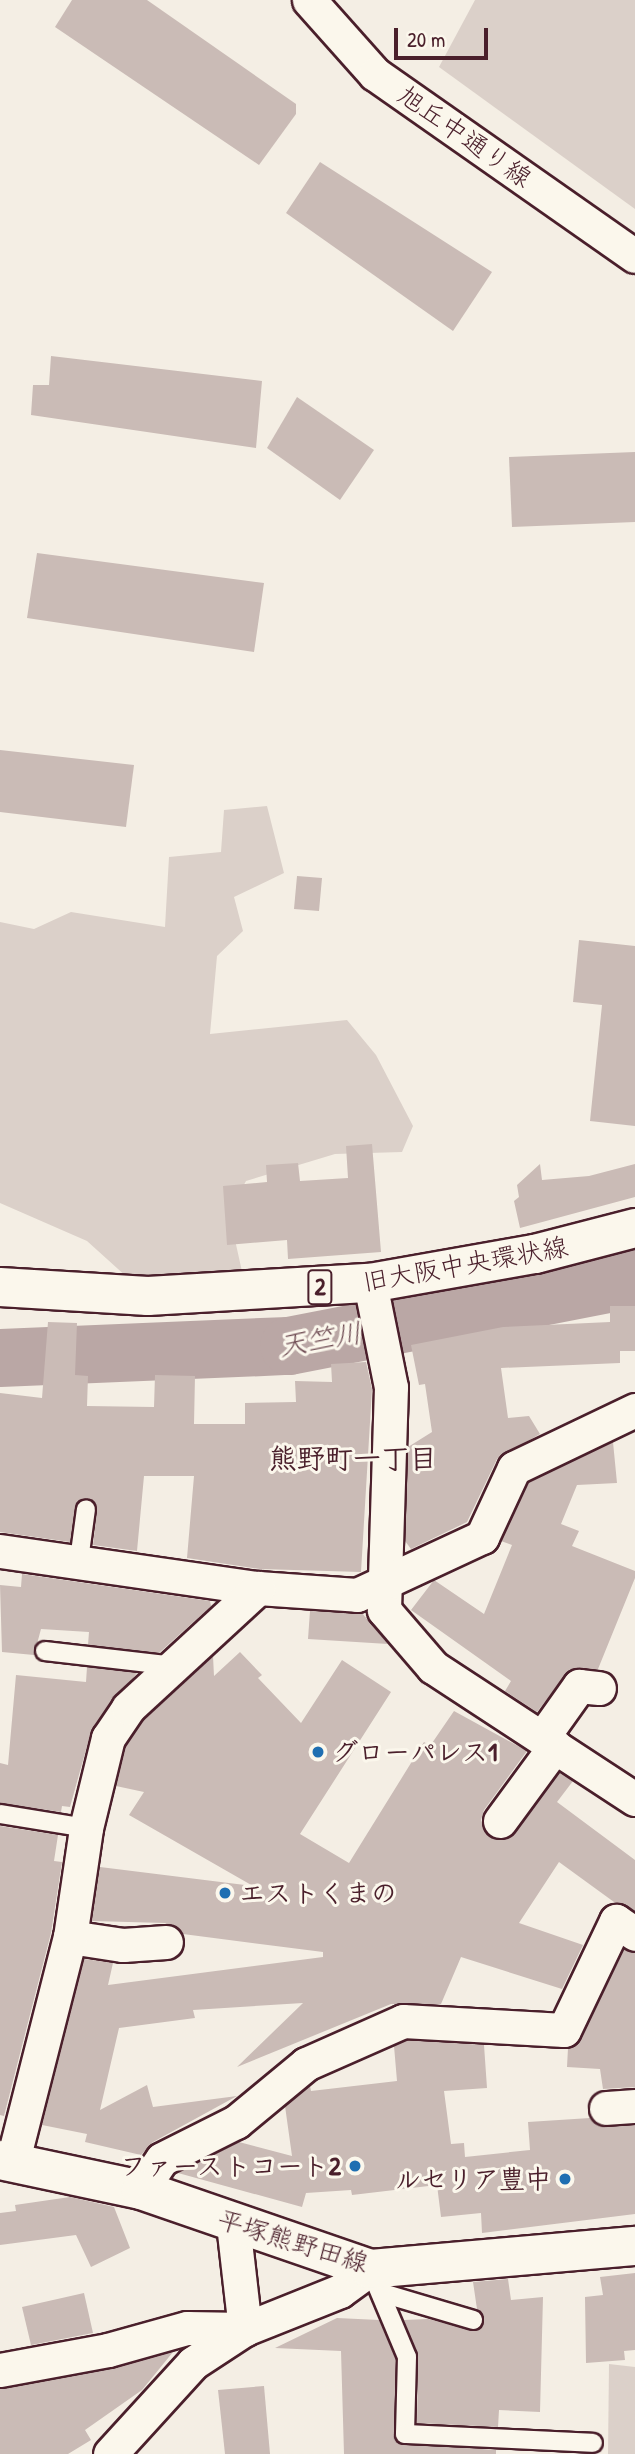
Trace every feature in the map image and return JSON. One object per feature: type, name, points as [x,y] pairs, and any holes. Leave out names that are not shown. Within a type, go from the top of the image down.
[{"type":"street","name":"旭丘中通り線","points":[[309,0],[375,74],[635,256]]},
{"type":"street","name":"旧大阪中央環状線","points":[[0,1287],[148,1296],[372,1295],[635,1228]]},
{"type":"street","points":[[372,1295],[391,1387],[381,1588],[384,1610],[433,1667],[635,1799]]},
{"type":"street","points":[[0,1551],[79,1560],[258,1588],[357,1595],[381,1588],[482,1537],[514,1468],[635,1410]]},
{"type":"street","points":[[6,2160],[70,1937],[86,1828],[108,1738],[128,1708],[258,1588]]},
{"type":"street","points":[[500,1821],[549,1742],[579,1686],[599,1688]]},
{"type":"street","points":[[141,2190],[162,2159],[236,2122],[306,2064],[403,2021],[564,2031],[616,1922],[635,1934]]},
{"type":"street","points":[[70,1937],[123,1945],[166,1942]]},
{"type":"street","name":"平塚熊野田線","points":[[6,2160],[141,2190],[233,2224],[340,2255],[376,2281],[635,2246]]},
{"type":"street","points":[[233,2224],[245,2329]]},
{"type":"street","points":[[110,2454],[193,2363],[245,2329],[340,2291],[376,2281]]},
{"type":"street","points":[[0,2370],[108,2350],[187,2328],[245,2329]]},
{"type":"lane","points":[[79,1560],[86,1509]]},
{"type":"lane","points":[[45,1651],[174,1666]]},
{"type":"lane","points":[[0,1814],[86,1828]]},
{"type":"lane","points":[[376,2281],[473,2320]]},
{"type":"lane","points":[[376,2281],[407,2357],[405,2434],[593,2443]]},
{"type":"shaded area","points":[[475,0],[635,0],[635,209],[439,67]]},
{"type":"shaded area","points":[[267,806],[284,873],[234,897],[243,931],[217,956],[210,1034],[347,1020],[376,1055],[413,1126],[402,1152],[335,1154],[246,1181],[229,1213],[243,1276],[128,1278],[87,1241],[0,1203],[0,922],[34,929],[71,912],[165,927],[169,857],[221,852],[224,810]]},
{"type":"shaded area","points":[[609,2364],[635,2367],[635,2454],[608,2454]]},
{"type":"building","points":[[72,0],[147,0],[296,104],[296,114],[259,165],[55,27]]},
{"type":"building","points":[[320,162],[492,272],[453,331],[286,213]]},
{"type":"building","points":[[51,356],[262,381],[256,448],[31,415],[33,385],[49,385]]},
{"type":"building","points":[[297,397],[374,450],[340,500],[267,448]]},
{"type":"building","points":[[635,452],[635,522],[512,527],[509,457]]},
{"type":"building","points":[[37,553],[264,583],[254,652],[27,618]]},
{"type":"building","points":[[0,750],[134,765],[126,827],[0,812]]},
{"type":"building","points":[[297,876],[322,878],[319,911],[294,909]]},
{"type":"building","points":[[579,940],[635,946],[635,1126],[590,1121],[602,1005],[573,1002]]},
{"type":"building","points":[[372,1144],[381,1252],[288,1259],[287,1240],[227,1245],[223,1186],[267,1182],[266,1165],[298,1163],[300,1181],[348,1178],[346,1146]]},
{"type":"building","points":[[540,1164],[542,1180],[589,1176],[635,1164],[635,1197],[520,1228],[514,1201],[519,1197],[517,1185]]},
{"type":"building","points":[[610,1306],[635,1306],[635,1351],[620,1351],[620,1363],[501,1368],[508,1418],[529,1416],[540,1434],[497,1459],[467,1522],[411,1549],[405,1541],[408,1447],[432,1432],[425,1384],[419,1385],[411,1345],[503,1327],[610,1322]]},
{"type":"building","points":[[48,1322],[77,1323],[75,1375],[88,1376],[87,1406],[154,1407],[155,1375],[195,1376],[194,1424],[245,1424],[245,1403],[296,1402],[295,1381],[332,1382],[331,1364],[366,1362],[372,1389],[361,1572],[260,1569],[187,1558],[194,1476],[144,1476],[137,1551],[93,1545],[97,1510],[87,1498],[75,1507],[70,1542],[0,1532],[0,1393],[42,1398]]},
{"type":"building","points":[[613,1442],[617,1483],[577,1485],[561,1524],[579,1531],[572,1546],[635,1571],[635,1578],[598,1669],[570,1669],[537,1712],[505,1691],[511,1681],[411,1610],[434,1580],[484,1614],[512,1545],[501,1541],[529,1482]]},
{"type":"building","points":[[22,1574],[210,1601],[211,1606],[159,1653],[88,1645],[89,1632],[41,1629],[34,1655],[2,1652],[0,1585],[21,1587]]},
{"type":"building","points":[[310,1611],[362,1613],[388,1644],[308,1639]]},
{"type":"building","points":[[240,1652],[262,1675],[258,1678],[301,1723],[342,1660],[391,1692],[300,1834],[349,1863],[424,1742],[430,1746],[454,1711],[527,1751],[484,1810],[481,1820],[488,1836],[499,1840],[515,1833],[559,1773],[573,1781],[557,1802],[635,1860],[635,1911],[614,1902],[559,1862],[519,1923],[583,1945],[562,1989],[461,1957],[441,2004],[391,2004],[237,2067],[303,2003],[193,2010],[195,2018],[119,2028],[100,2110],[147,2085],[153,2107],[237,2096],[153,2142],[141,2155],[85,2142],[87,2134],[42,2125],[84,1959],[113,1963],[108,1985],[323,1957],[323,1952],[183,1934],[165,1923],[92,1921],[100,1867],[253,1886],[129,1815],[144,1792],[116,1786],[126,1746],[143,1721],[213,1656],[214,1676]]},
{"type":"building","points":[[87,1667],[137,1673],[92,1728],[70,1807],[62,1806],[61,1812],[0,1803],[0,1763],[8,1765],[16,1675],[86,1682]]},
{"type":"building","points":[[0,1826],[58,1835],[54,1861],[62,1862],[51,1933],[4,2116],[0,2115]]},
{"type":"building","points":[[624,1950],[635,1953],[635,2087],[603,2089],[600,2069],[567,2067],[568,2048],[581,2038]]},
{"type":"building","points":[[407,2040],[484,2045],[487,2088],[444,2091],[451,2144],[464,2143],[465,2157],[530,2150],[528,2122],[590,2118],[607,2127],[635,2125],[635,2214],[482,2233],[481,2213],[441,2217],[437,2185],[352,2195],[351,2190],[306,2193],[302,2207],[178,2173],[239,2142],[292,2156],[285,2106],[310,2086],[311,2091],[397,2081],[394,2046]]},
{"type":"building","points":[[70,2197],[114,2207],[130,2248],[91,2267],[76,2235],[0,2245],[0,2213],[16,2211],[15,2205]]},
{"type":"building","points":[[635,2273],[635,2350],[624,2351],[625,2360],[586,2363],[585,2297],[603,2295],[600,2277]]},
{"type":"building","points":[[508,2279],[511,2300],[543,2297],[540,2412],[499,2410],[498,2427],[417,2423],[418,2357],[404,2320],[428,2319],[476,2331],[484,2318],[477,2309],[473,2282]]},
{"type":"building","points":[[84,2293],[93,2333],[31,2345],[22,2307]]},
{"type":"building","points":[[337,2318],[379,2320],[396,2359],[394,2434],[398,2443],[496,2450],[496,2454],[344,2454],[341,2351],[275,2348]]},
{"type":"building","points":[[173,2352],[142,2390],[85,2430],[91,2440],[68,2454],[0,2454],[0,2389]]},
{"type":"building","points":[[264,2386],[270,2454],[225,2454],[218,2390]]},
{"type":"waterway","name":"天竺川","points":[[0,1358],[289,1346],[635,1279]]},
{"type":"place","name":"グローパレス1","points":[[318,1752]]},
{"type":"place","name":"エストくまの","points":[[225,1893]]},
{"type":"place","name":"ファーストコート2","points":[[355,2166]]},
{"type":"place","name":"ルセリア豊中","points":[[565,2179]]},
{"type":"district","name":"熊野町一丁目","points":[[353,1458]]}]
